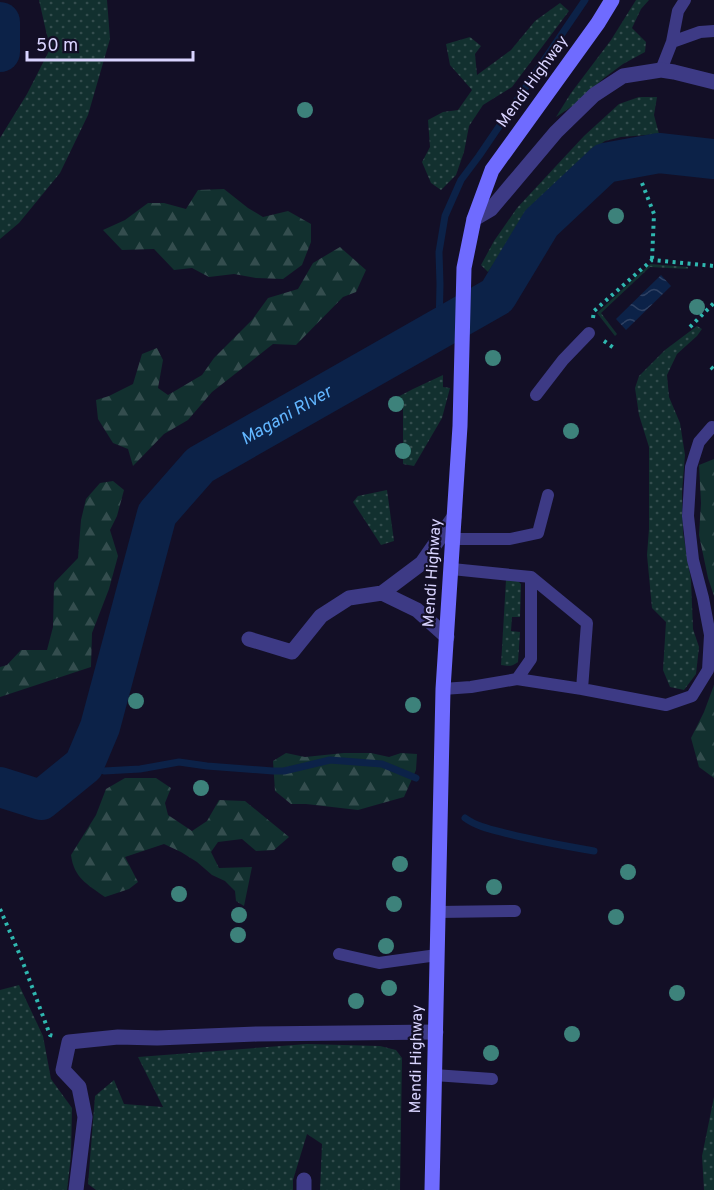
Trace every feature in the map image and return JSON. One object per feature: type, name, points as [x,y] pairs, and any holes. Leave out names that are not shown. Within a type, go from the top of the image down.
[{"type":"main road","name":"Mendi Highway","points":[[432,1190],[443,688],[460,426],[464,268],[474,219],[492,170],[598,23],[612,0]]},
{"type":"street","points":[[474,219],[491,209],[556,132],[594,95],[623,76],[661,70],[714,82]]},
{"type":"street","points":[[249,639],[292,652],[321,616],[349,598],[382,593],[422,563],[454,517]]},
{"type":"street","points":[[382,593],[417,610],[447,637]]},
{"type":"street","points":[[76,1190],[85,1117],[78,1087],[63,1070],[69,1042],[118,1037],[436,1032]]},
{"type":"lane","points":[[661,70],[672,42],[678,11],[685,0]]},
{"type":"lane","points":[[672,42],[700,32],[714,32]]},
{"type":"lane","points":[[536,395],[563,360],[589,333]]},
{"type":"lane","points":[[443,688],[471,687],[517,679],[666,705],[692,696],[708,670],[710,635],[693,560],[688,516],[692,467],[699,442],[712,428]]},
{"type":"lane","points":[[453,539],[510,539],[538,532],[548,495]]},
{"type":"lane","points":[[452,569],[531,577],[587,624],[582,689]]},
{"type":"lane","points":[[517,679],[531,659],[531,577]]},
{"type":"lane","points":[[438,912],[514,912]]},
{"type":"lane","points":[[339,954],[379,963],[437,954]]},
{"type":"lane","points":[[435,1075],[492,1079]]},
{"type":"path","points":[[642,183],[654,214],[652,261]]},
{"type":"path","points":[[589,333],[594,311],[652,261],[714,266]]},
{"type":"path","points":[[690,327],[714,303]]},
{"type":"path","points":[[0,909],[50,1035],[69,1042]]},
{"type":"green space","points":[[39,0],[107,0],[110,39],[88,115],[60,173],[19,223],[0,239],[0,138],[27,94],[50,49]]},
{"type":"green space","points":[[636,0],[649,0],[641,9],[632,28],[646,42],[645,52],[623,64],[577,103],[556,117],[611,40]]},
{"type":"green space","points":[[560,3],[569,11],[512,87],[483,105],[469,126],[464,152],[456,175],[441,190],[431,183],[422,162],[430,147],[428,120],[443,112],[458,110],[472,90],[450,65],[446,44],[470,37],[481,46],[475,54],[477,75],[511,50],[535,21]]},
{"type":"green space","points":[[639,97],[657,97],[654,115],[659,134],[621,137],[605,141],[588,153],[530,211],[488,272],[481,265],[494,241],[517,208],[584,136],[619,104]]},
{"type":"green space","points":[[224,189],[263,217],[288,211],[311,224],[311,242],[302,265],[283,279],[234,274],[209,277],[192,268],[174,270],[154,249],[122,250],[103,230],[125,220],[148,203],[164,203],[186,209],[198,190]]},
{"type":"green space","points":[[340,247],[366,270],[356,292],[343,297],[296,345],[273,344],[212,392],[188,420],[164,434],[133,466],[128,449],[113,443],[98,419],[96,400],[133,384],[142,354],[157,348],[163,360],[158,388],[168,395],[202,375],[214,358],[252,320],[268,298],[298,289],[313,263]]},
{"type":"green space","points":[[650,264],[688,267],[688,269],[650,267],[601,313],[617,334],[615,336],[597,313]]},
{"type":"green space","points":[[697,326],[702,329],[677,354],[667,375],[669,397],[680,423],[685,455],[682,492],[683,532],[691,580],[693,629],[699,647],[696,674],[684,690],[670,687],[663,670],[666,622],[652,608],[647,555],[649,447],[639,415],[635,388],[639,376],[665,350]]},
{"type":"green space","points":[[443,375],[443,387],[450,388],[442,418],[414,466],[403,464],[403,405],[388,402]]},
{"type":"green space","points":[[714,459],[714,596],[699,535],[701,503],[699,465]]},
{"type":"green space","points":[[113,481],[124,490],[117,516],[110,530],[118,556],[109,589],[92,633],[91,667],[0,697],[0,667],[7,665],[21,650],[47,650],[53,627],[54,583],[78,558],[81,520],[86,499],[100,483]]},
{"type":"green space","points":[[387,490],[394,541],[381,545],[353,502],[358,496]]},
{"type":"green space","points":[[506,580],[518,581],[521,584],[520,617],[512,617],[511,631],[520,632],[518,662],[510,666],[501,665]]},
{"type":"green space","points":[[714,685],[714,778],[699,767],[691,738]]},
{"type":"green space","points":[[286,753],[305,757],[344,753],[371,753],[389,757],[401,753],[417,754],[416,770],[404,797],[358,810],[291,804],[275,791],[273,761]]},
{"type":"green space","points":[[125,778],[156,778],[171,788],[165,803],[168,815],[192,831],[207,821],[219,800],[245,801],[289,837],[274,850],[256,851],[242,839],[218,842],[211,852],[219,868],[252,867],[244,906],[236,901],[235,891],[225,881],[212,875],[181,852],[164,844],[125,857],[138,882],[129,889],[105,897],[82,880],[75,869],[71,855],[96,815],[106,789]]},
{"type":"green space","points":[[19,985],[43,1036],[51,1079],[72,1108],[71,1156],[67,1190],[0,1190],[0,990]]},
{"type":"green space","points":[[307,1044],[380,1046],[396,1050],[402,1058],[400,1190],[320,1190],[322,1144],[307,1134],[293,1180],[293,1190],[96,1190],[88,1184],[95,1096],[114,1080],[124,1104],[163,1107],[138,1057]]},
{"type":"green space","points":[[714,1097],[714,1190],[704,1190],[702,1156]]},
{"type":"water","points":[[661,275],[671,286],[626,330],[616,319]]},
{"type":"waterway","points":[[439,329],[439,252],[445,216],[461,180],[585,0]]},
{"type":"waterway","points":[[0,22],[0,52]]},
{"type":"waterway","name":"Magani RIver","points":[[0,787],[41,800],[84,765],[100,727],[157,514],[200,465],[497,296],[541,223],[605,163],[659,153],[714,159]]},
{"type":"waterway","points":[[84,765],[104,771],[140,769],[179,762],[284,771],[330,760],[382,764],[416,778]]},
{"type":"waterway","points":[[465,818],[497,831],[594,851]]}]
